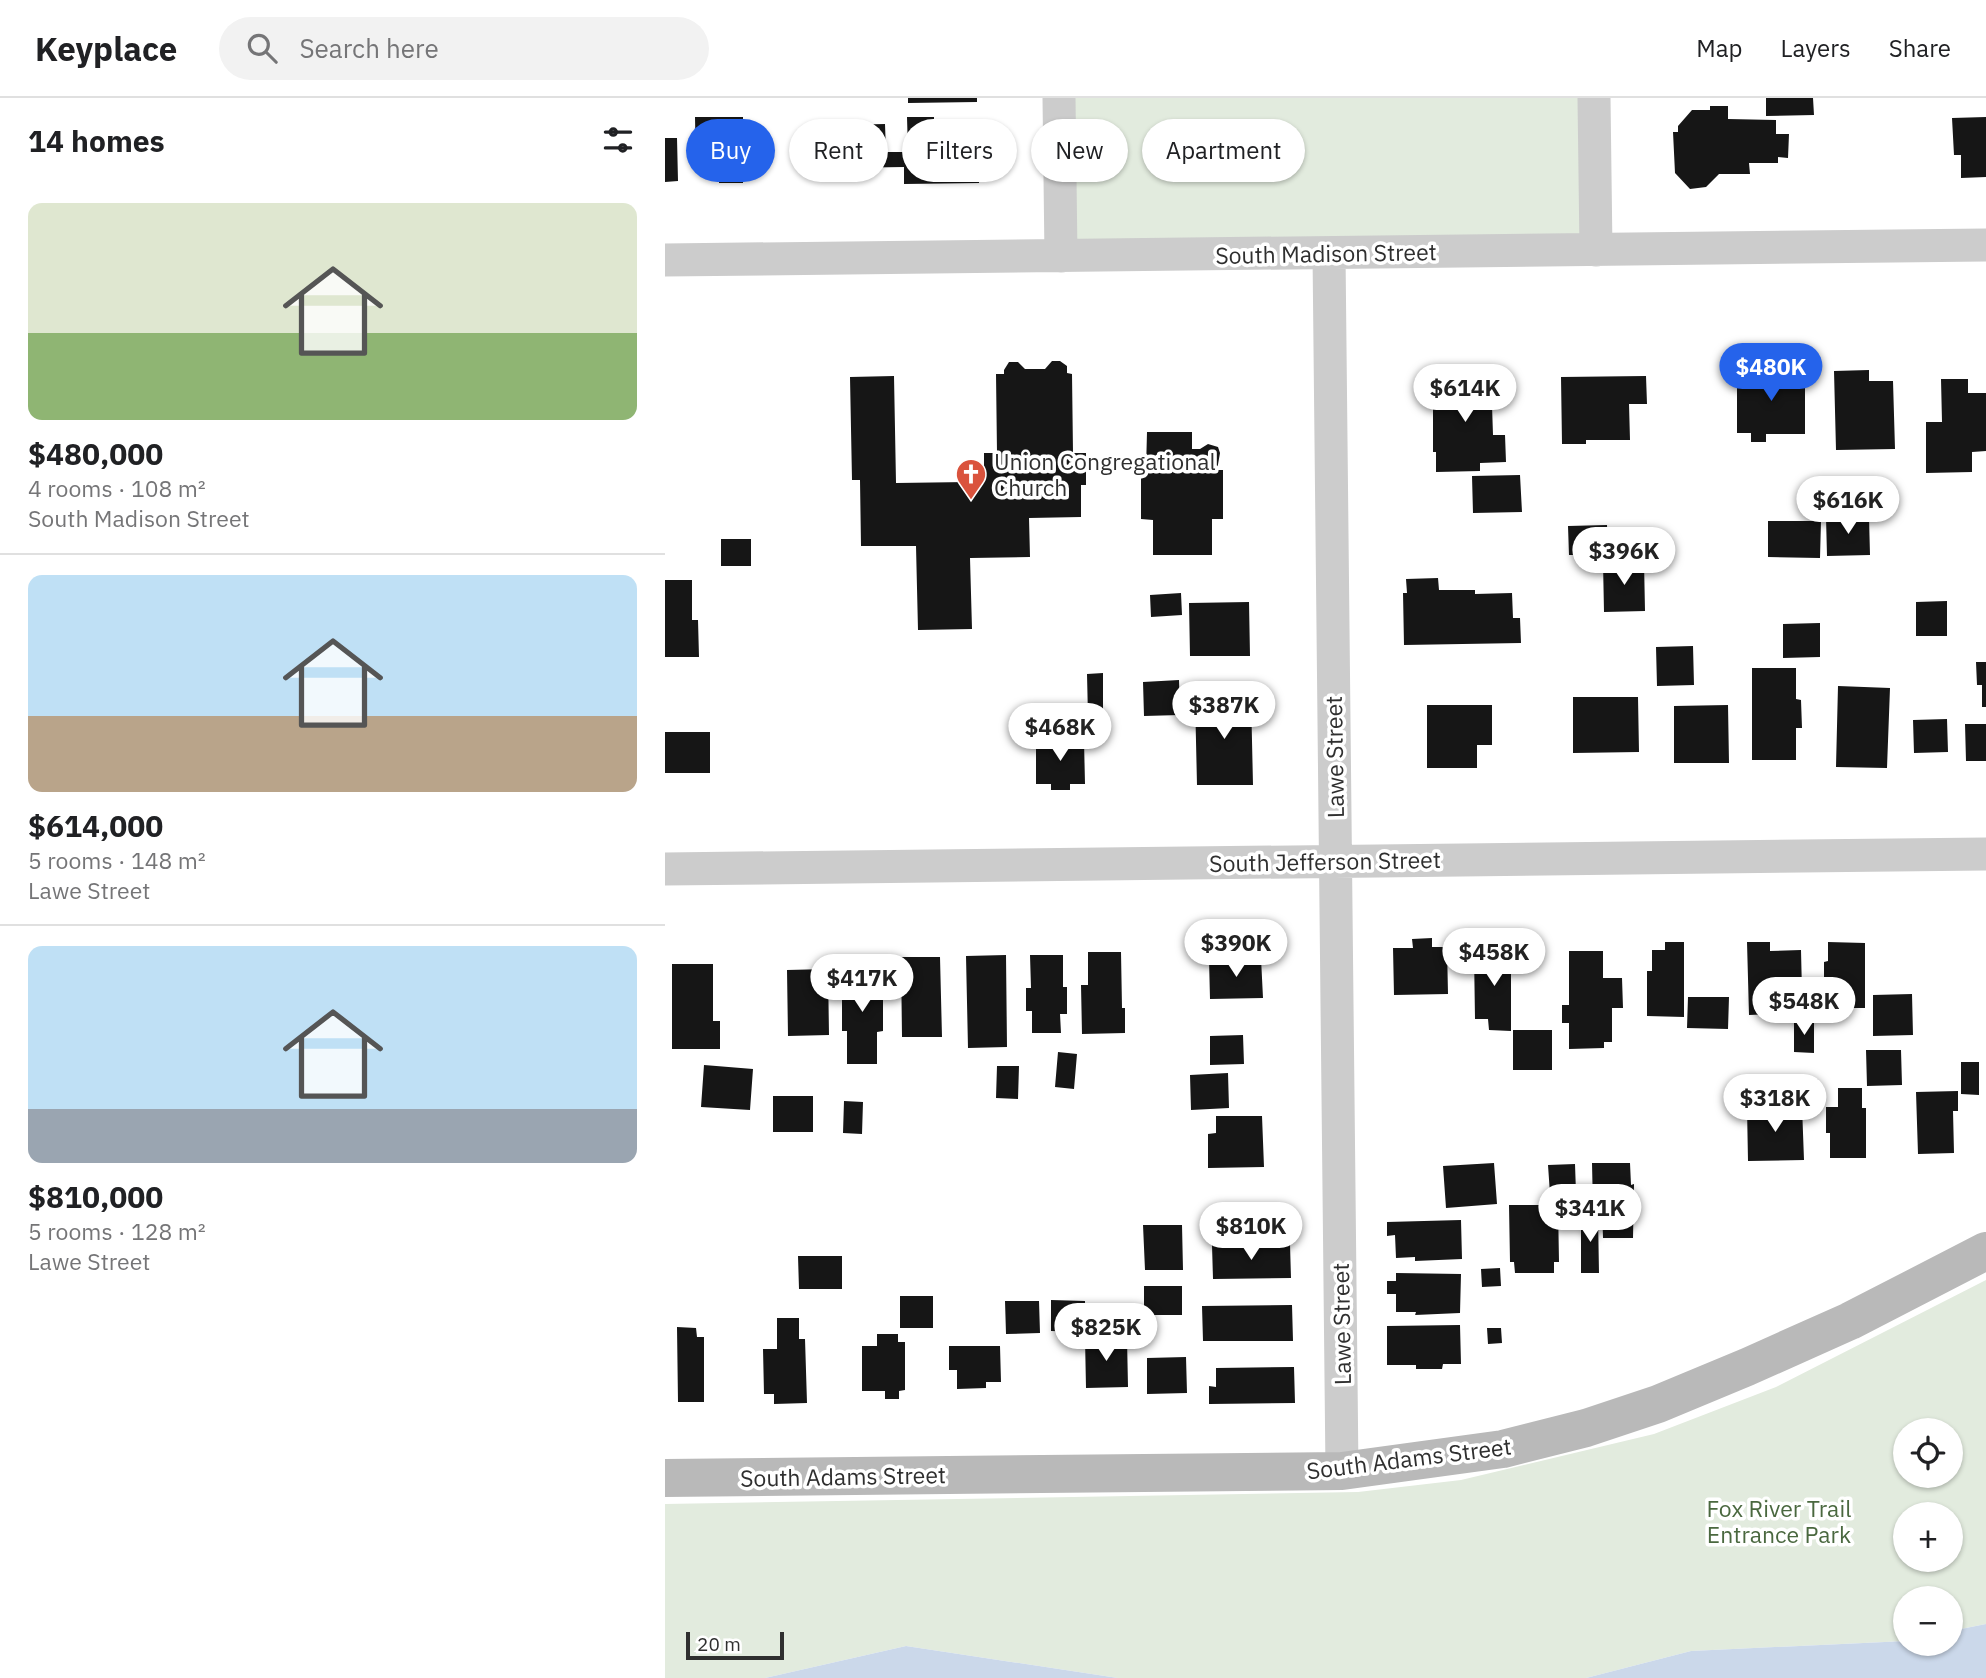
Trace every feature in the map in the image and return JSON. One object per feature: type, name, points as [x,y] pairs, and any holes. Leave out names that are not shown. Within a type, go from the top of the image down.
[{"type":"street","points":[[1059,98],[1061,256]]},
{"type":"street","points":[[1594,98],[1595,250]]},
{"type":"street","name":"South Madison Street","points":[[665,260],[1986,246]]},
{"type":"street","name":"Lawe Street","points":[[1329,253],[1342,1471]]},
{"type":"street","name":"South Jefferson Street","points":[[665,869],[1986,854]]},
{"type":"street","name":"South Adams Street","points":[[665,1478],[1342,1471],[1503,1449],[1586,1428],[1658,1404],[1850,1321],[1986,1251]]},
{"type":"green space","points":[[1059,98],[1594,98],[1596,250],[1061,256],[1060,182],[1128,182],[1128,119],[1059,119]]},
{"type":"green space","name":"Fox River Trail Entrance Park","points":[[1986,1280],[1986,1624],[1963,1629],[1963,1586],[1893,1586],[1893,1642],[1691,1651],[1586,1678],[1118,1678],[906,1646],[765,1678],[665,1678],[665,1504],[1358,1492],[1461,1480],[1654,1434],[1776,1387]]},
{"type":"water","points":[[1986,1624],[1986,1678],[1586,1678],[1691,1651],[1893,1642],[1893,1656],[1963,1656],[1963,1629]]},
{"type":"water","points":[[906,1646],[1118,1678],[765,1678]]},
{"type":"building","points":[[908,98],[977,98],[977,102],[908,103]]},
{"type":"building","points":[[1766,98],[1813,98],[1814,115],[1766,116]]},
{"type":"building","points":[[1710,106],[1728,106],[1728,119],[1776,120],[1776,134],[1789,134],[1788,158],[1778,157],[1778,163],[1749,163],[1750,174],[1719,174],[1706,187],[1690,189],[1675,173],[1673,132],[1678,132],[1678,126],[1692,110],[1710,110]]},
{"type":"building","points":[[695,117],[743,117],[743,119]]},
{"type":"building","points":[[907,117],[934,117],[934,119]]},
{"type":"building","points":[[1986,117],[1986,177],[1961,178],[1961,155],[1954,155],[1952,118]]},
{"type":"building","points":[[665,138],[677,138],[678,181],[665,182]]},
{"type":"building","points":[[888,152],[902,152],[902,167],[888,167]]},
{"type":"building","points":[[904,182],[979,182],[979,183]]},
{"type":"building","name":"Union Congregational Church","points":[[1052,361],[1060,361],[1067,366],[1067,373],[1072,374],[1073,453],[1086,453],[1086,485],[1081,485],[1081,517],[1029,518],[1030,557],[970,558],[972,629],[918,630],[916,546],[861,546],[860,480],[852,480],[850,377],[894,376],[896,483],[968,482],[968,467],[984,467],[984,453],[997,453],[996,374],[1004,374],[1009,362],[1018,362],[1025,369],[1045,369]]},
{"type":"building","points":[[1869,370],[1869,381],[1893,381],[1895,449],[1836,450],[1834,371]]},
{"type":"building","points":[[1737,371],[1805,371],[1805,434],[1766,434],[1766,442],[1751,442],[1751,433],[1737,433]]},
{"type":"building","points":[[1491,375],[1493,435],[1505,435],[1506,462],[1480,463],[1480,471],[1436,472],[1436,452],[1433,452],[1433,377]]},
{"type":"building","points":[[1646,376],[1647,404],[1629,404],[1630,440],[1586,440],[1586,444],[1562,444],[1561,377]]},
{"type":"building","points":[[1941,379],[1968,379],[1968,393],[1986,393],[1986,451],[1972,452],[1972,472],[1926,473],[1926,422],[1942,422]]},
{"type":"building","points":[[1147,432],[1192,432],[1192,449],[1200,449],[1208,444],[1218,447],[1220,453],[1217,470],[1223,470],[1223,519],[1212,519],[1212,555],[1153,555],[1153,520],[1141,519],[1141,470],[1146,470]]},
{"type":"building","points":[[1520,475],[1522,512],[1473,513],[1472,476]]},
{"type":"building","points":[[1826,517],[1869,517],[1870,555],[1827,556]]},
{"type":"building","points":[[1768,521],[1821,521],[1820,558],[1768,557]]},
{"type":"building","points":[[1607,525],[1608,555],[1569,555],[1568,526]]},
{"type":"building","points":[[721,539],[751,539],[751,566],[721,566]]},
{"type":"building","points":[[1644,561],[1645,611],[1604,612],[1603,562]]},
{"type":"building","points":[[1438,578],[1439,590],[1475,590],[1475,594],[1512,593],[1513,618],[1520,618],[1521,643],[1404,645],[1403,593],[1407,593],[1406,579]]},
{"type":"building","points":[[665,580],[692,580],[692,620],[698,620],[699,657],[665,657]]},
{"type":"building","points":[[1181,593],[1182,615],[1151,617],[1150,595]]},
{"type":"building","points":[[1947,601],[1947,636],[1916,636],[1916,602]]},
{"type":"building","points":[[1249,602],[1250,656],[1190,656],[1189,603]]},
{"type":"building","points":[[1820,623],[1820,657],[1783,658],[1783,624]]},
{"type":"building","points":[[1693,646],[1694,685],[1657,686],[1656,647]]},
{"type":"building","points":[[1976,662],[1986,662],[1986,707],[1982,707],[1982,685],[1977,685]]},
{"type":"building","points":[[1752,668],[1796,668],[1796,699],[1801,700],[1802,728],[1796,728],[1796,760],[1752,760]]},
{"type":"building","points":[[1103,673],[1103,717],[1088,717],[1087,674]]},
{"type":"building","points":[[1179,680],[1180,715],[1144,716],[1143,682]]},
{"type":"building","points":[[1838,686],[1890,688],[1887,768],[1836,767]]},
{"type":"building","points":[[1251,696],[1253,785],[1197,785],[1195,697]]},
{"type":"building","points":[[1573,697],[1638,697],[1639,752],[1573,753]]},
{"type":"building","points":[[1427,705],[1492,705],[1492,745],[1477,745],[1477,768],[1427,768]]},
{"type":"building","points":[[1728,705],[1729,763],[1674,763],[1674,706]]},
{"type":"building","points":[[1947,719],[1948,752],[1914,753],[1913,720]]},
{"type":"building","points":[[1965,724],[1986,724],[1986,761],[1966,761]]},
{"type":"building","points":[[665,732],[710,732],[710,773],[665,773]]},
{"type":"building","points":[[1036,740],[1084,740],[1085,784],[1070,784],[1070,790],[1051,790],[1051,784],[1036,784]]},
{"type":"building","points":[[1432,938],[1432,947],[1447,947],[1448,994],[1394,995],[1393,948],[1413,948],[1412,939]]},
{"type":"building","points":[[1665,942],[1684,942],[1684,1017],[1647,1016],[1647,971],[1652,971],[1652,950],[1665,950]]},
{"type":"building","points":[[1747,942],[1770,942],[1770,951],[1801,950],[1802,992],[1785,992],[1786,1006],[1772,1007],[1772,1014],[1749,1015]]},
{"type":"building","points":[[1828,942],[1865,943],[1865,1008],[1824,1008],[1824,962],[1828,961]]},
{"type":"building","points":[[1494,945],[1511,946],[1511,1031],[1489,1030],[1488,1019],[1475,1019],[1474,953],[1494,953]]},
{"type":"building","points":[[1569,951],[1603,951],[1603,978],[1622,978],[1623,1008],[1612,1008],[1612,1042],[1604,1042],[1604,1048],[1569,1049],[1569,1023],[1562,1023],[1562,1005],[1569,1005]]},
{"type":"building","points":[[1088,952],[1121,952],[1125,1033],[1082,1034],[1081,985],[1088,985]]},
{"type":"building","points":[[1006,955],[1007,1047],[968,1048],[966,956]]},
{"type":"building","points":[[1030,955],[1063,955],[1063,987],[1067,987],[1067,1014],[1060,1014],[1061,1033],[1032,1033],[1032,1011],[1026,1011],[1026,988],[1031,988]]},
{"type":"building","points":[[901,957],[940,957],[942,1037],[902,1037]]},
{"type":"building","points":[[1261,958],[1263,998],[1210,999],[1209,959]]},
{"type":"building","points":[[672,964],[713,964],[713,1021],[720,1021],[720,1049],[672,1049]]},
{"type":"building","points":[[828,969],[829,1035],[788,1036],[787,970]]},
{"type":"building","points":[[842,970],[883,970],[883,1031],[877,1032],[877,1064],[847,1064],[847,1031],[842,1031]]},
{"type":"building","points":[[1912,994],[1913,1035],[1873,1036],[1873,995]]},
{"type":"building","points":[[1688,997],[1729,997],[1728,1029],[1687,1028]]},
{"type":"building","points":[[1794,1022],[1814,1022],[1814,1053],[1794,1052]]},
{"type":"building","points":[[1513,1030],[1552,1030],[1552,1070],[1513,1070]]},
{"type":"building","points":[[1243,1035],[1244,1064],[1210,1065],[1210,1036]]},
{"type":"building","points":[[1866,1050],[1901,1050],[1902,1085],[1867,1086]]},
{"type":"building","points":[[1058,1052],[1077,1054],[1074,1089],[1055,1087]]},
{"type":"building","points":[[1961,1062],[1979,1062],[1979,1095],[1961,1094]]},
{"type":"building","points":[[704,1065],[753,1069],[750,1110],[701,1107]]},
{"type":"building","points":[[997,1066],[1019,1066],[1018,1099],[996,1098]]},
{"type":"building","points":[[1228,1073],[1229,1108],[1191,1110],[1190,1075]]},
{"type":"building","points":[[1803,1079],[1818,1079],[1819,1099],[1804,1099]]},
{"type":"building","points":[[1838,1088],[1862,1088],[1862,1108],[1866,1108],[1866,1158],[1830,1158],[1826,1107],[1838,1107]]},
{"type":"building","points":[[1958,1091],[1958,1111],[1953,1111],[1954,1153],[1918,1154],[1916,1092]]},
{"type":"building","points":[[773,1096],[813,1096],[813,1132],[773,1132]]},
{"type":"building","points":[[844,1101],[863,1102],[862,1134],[843,1133]]},
{"type":"building","points":[[1802,1106],[1804,1160],[1748,1161],[1747,1108]]},
{"type":"building","points":[[1216,1116],[1262,1116],[1264,1167],[1208,1168],[1208,1134],[1216,1133]]},
{"type":"building","points":[[1494,1163],[1497,1204],[1446,1208],[1443,1166]]},
{"type":"building","points":[[1592,1163],[1630,1163],[1631,1185],[1634,1184],[1633,1238],[1603,1238],[1602,1207],[1593,1208]]},
{"type":"building","points":[[1575,1164],[1576,1193],[1550,1194],[1548,1165]]},
{"type":"building","points":[[1509,1205],[1558,1205],[1559,1262],[1554,1262],[1554,1273],[1515,1273],[1514,1262],[1510,1262]]},
{"type":"building","points":[[1581,1215],[1598,1215],[1599,1273],[1581,1273]]},
{"type":"building","points":[[1461,1220],[1462,1259],[1415,1261],[1415,1257],[1396,1258],[1395,1235],[1387,1236],[1387,1222]]},
{"type":"building","points":[[1143,1225],[1182,1225],[1183,1270],[1145,1270]]},
{"type":"building","points":[[1290,1244],[1291,1278],[1213,1279],[1212,1245]]},
{"type":"building","points":[[798,1256],[842,1256],[842,1289],[799,1289]]},
{"type":"building","points":[[1500,1268],[1501,1286],[1482,1287],[1481,1269]]},
{"type":"building","points":[[1396,1273],[1461,1274],[1460,1313],[1415,1315],[1416,1312],[1396,1312],[1396,1294],[1387,1294],[1387,1281],[1396,1281]]},
{"type":"building","points":[[1144,1286],[1182,1286],[1182,1315],[1144,1315]]},
{"type":"building","points":[[900,1296],[933,1296],[933,1328],[900,1328]]},
{"type":"building","points":[[1051,1300],[1085,1301],[1085,1332],[1051,1331]]},
{"type":"building","points":[[1005,1301],[1039,1301],[1040,1333],[1006,1334]]},
{"type":"building","points":[[1292,1305],[1293,1341],[1203,1341],[1202,1306]]},
{"type":"building","points":[[777,1318],[799,1318],[799,1339],[805,1339],[807,1403],[774,1404],[774,1394],[764,1394],[763,1349],[777,1349]]},
{"type":"building","points":[[1460,1325],[1461,1364],[1443,1364],[1442,1369],[1416,1369],[1416,1365],[1387,1365],[1387,1326]]},
{"type":"building","points":[[677,1327],[696,1328],[697,1337],[704,1337],[704,1402],[678,1402]]},
{"type":"building","points":[[1487,1328],[1501,1328],[1502,1343],[1488,1344]]},
{"type":"building","points":[[877,1334],[898,1334],[898,1342],[905,1342],[905,1390],[899,1391],[899,1399],[885,1399],[885,1391],[862,1391],[862,1346],[877,1346]]},
{"type":"building","points":[[1085,1338],[1127,1338],[1128,1387],[1086,1388]]},
{"type":"building","points":[[949,1346],[1000,1346],[1001,1382],[986,1382],[986,1388],[957,1389],[957,1370],[949,1370]]},
{"type":"building","points":[[1186,1357],[1187,1393],[1147,1394],[1147,1358]]},
{"type":"building","points":[[1294,1367],[1295,1403],[1209,1404],[1209,1386],[1216,1387],[1216,1368]]},
{"type":"place","name":"Union Congregational Church","points":[[971,501]]}]
